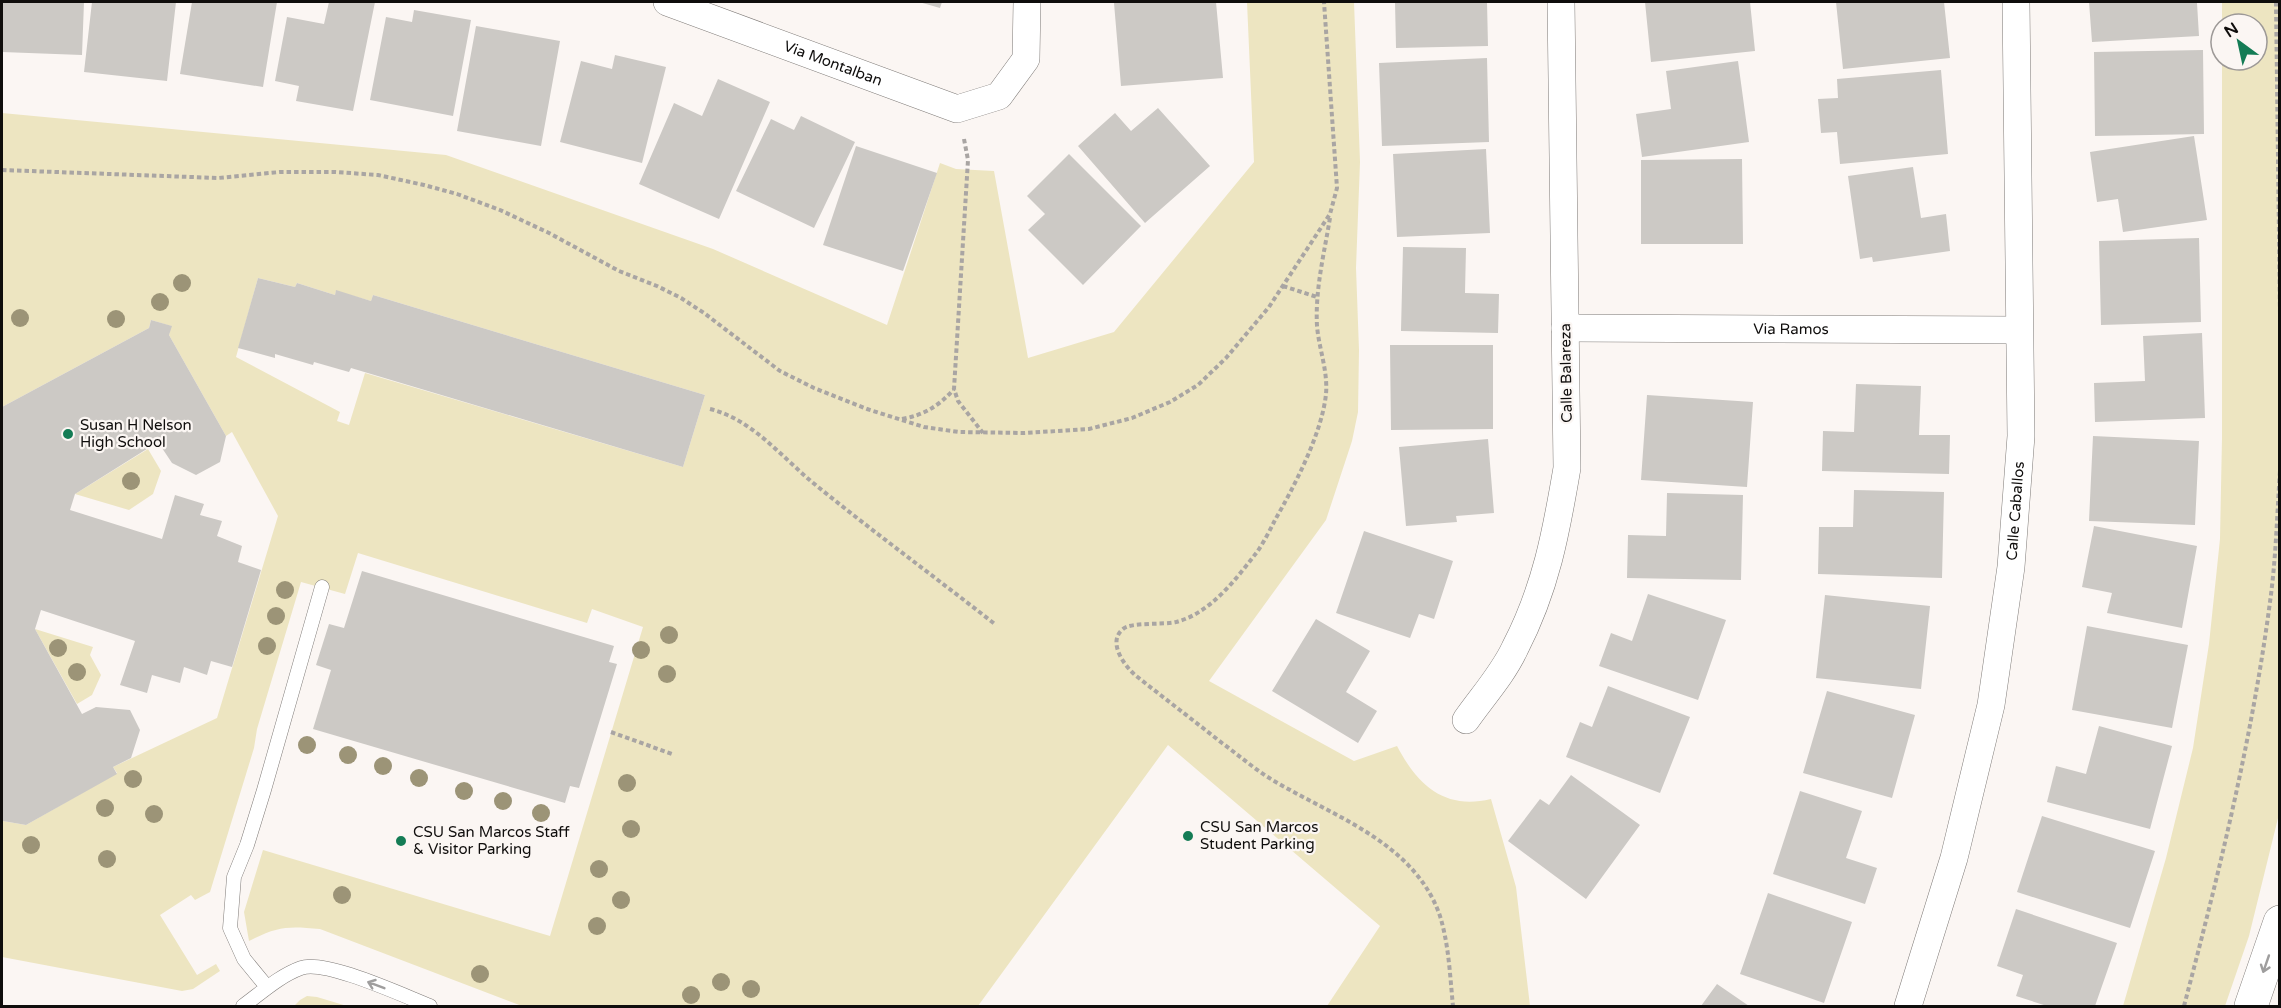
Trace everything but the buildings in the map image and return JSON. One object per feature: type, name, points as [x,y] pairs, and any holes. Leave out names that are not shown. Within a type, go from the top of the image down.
[{"type":"main road","points":[[2251,1006],[2280,922]]},
{"type":"street","name":"Via Montalban","points":[[667,2],[957,109]]},
{"type":"street","points":[[957,109],[999,96],[1026,59],[1028,2]]},
{"type":"street","name":"Calle Balareza","points":[[1466,720],[1515,650],[1536,603],[1554,543],[1567,468],[1562,2]]},
{"type":"street","name":"Calle Caballos","points":[[1908,1006],[1954,858],[1991,705],[2011,567],[2021,436],[2016,2]]},
{"type":"street","name":"Via Ramos","points":[[1565,328],[2019,330]]},
{"type":"lane","points":[[267,987],[244,959],[230,928],[234,877],[247,845],[264,790],[322,587]]},
{"type":"lane","points":[[243,1006],[267,987],[303,967],[337,970],[430,1006]]},
{"type":"path","points":[[1324,2],[1337,188],[1330,214],[1317,297],[1317,328],[1326,391],[1323,411],[1293,489],[1259,550],[1203,610],[1177,622],[1153,626],[1137,624],[1125,626],[1118,633],[1119,656],[1135,675],[1264,775],[1367,833],[1398,854],[1415,871],[1430,893],[1440,917],[1448,954],[1453,1006]]},
{"type":"path","points":[[2276,2],[2280,314]]},
{"type":"path","points":[[957,109],[968,160],[954,389],[958,401],[983,432]]},
{"type":"path","points":[[2,170],[218,178],[280,172],[346,173],[378,175],[457,194],[500,210],[549,233],[619,271],[681,298],[780,371],[824,392],[899,420],[924,427],[959,432],[1025,433],[1089,429],[1132,418],[1170,402],[1198,385],[1226,358],[1269,307],[1330,214]]},
{"type":"path","points":[[1283,286],[1317,297]]},
{"type":"path","points":[[899,420],[926,412],[942,402],[954,389]]},
{"type":"path","points":[[710,409],[727,413],[741,421],[813,482],[996,625]]},
{"type":"path","points":[[2184,1006],[2217,880],[2252,721],[2271,600],[2280,471]]},
{"type":"path","points":[[611,732],[672,754]]},
{"type":"shaded area","points":[[1247,2],[1354,2],[1360,162],[1356,268],[1359,350],[1358,412],[1352,441],[1326,520],[1209,681],[1354,761],[1397,746],[1414,773],[1435,792],[1460,801],[1475,802],[1491,799],[1516,887],[1530,1006],[1327,1006],[1380,926],[1168,745],[978,1006],[522,1006],[320,929],[283,928],[249,941],[244,912],[263,850],[550,936],[643,627],[592,609],[587,623],[358,553],[345,594],[301,582],[210,892],[195,900],[191,895],[160,915],[197,975],[216,964],[220,971],[193,989],[182,991],[2,957],[2,800],[4,803],[3,821],[26,825],[117,773],[113,767],[217,718],[278,516],[232,432],[226,436],[169,335],[171,326],[151,320],[149,328],[2,407],[2,113],[446,155],[713,249],[887,325],[940,163],[956,169],[994,171],[1028,358],[1114,332],[1254,162]],"holes":[[[258,278],[295,287],[297,283],[335,295],[336,291],[371,301],[373,295],[705,395],[683,467],[365,373],[349,425],[337,421],[340,412],[236,357]]]},
{"type":"shaded area","points":[[2222,2],[2279,2],[2279,814],[2249,936],[2225,1006],[2123,1006],[2166,858],[2193,748],[2209,644],[2220,539],[2222,72],[2269,72],[2269,12],[2222,12]]},
{"type":"shaded area","points":[[148,449],[161,471],[153,494],[129,510],[75,494]]},
{"type":"shaded area","points":[[35,629],[93,647],[90,655],[101,675],[92,695],[77,704]]},
{"type":"shaded area","points":[[307,996],[317,997],[347,1006],[294,1006]]},
{"type":"place","name":"Susan H Nelson High School","points":[[68,434]]},
{"type":"place","name":"CSU San Marcos Student Parking","points":[[1188,836]]},
{"type":"place","name":"CSU San Marcos Staff & Visitor Parking","points":[[401,841]]}]
